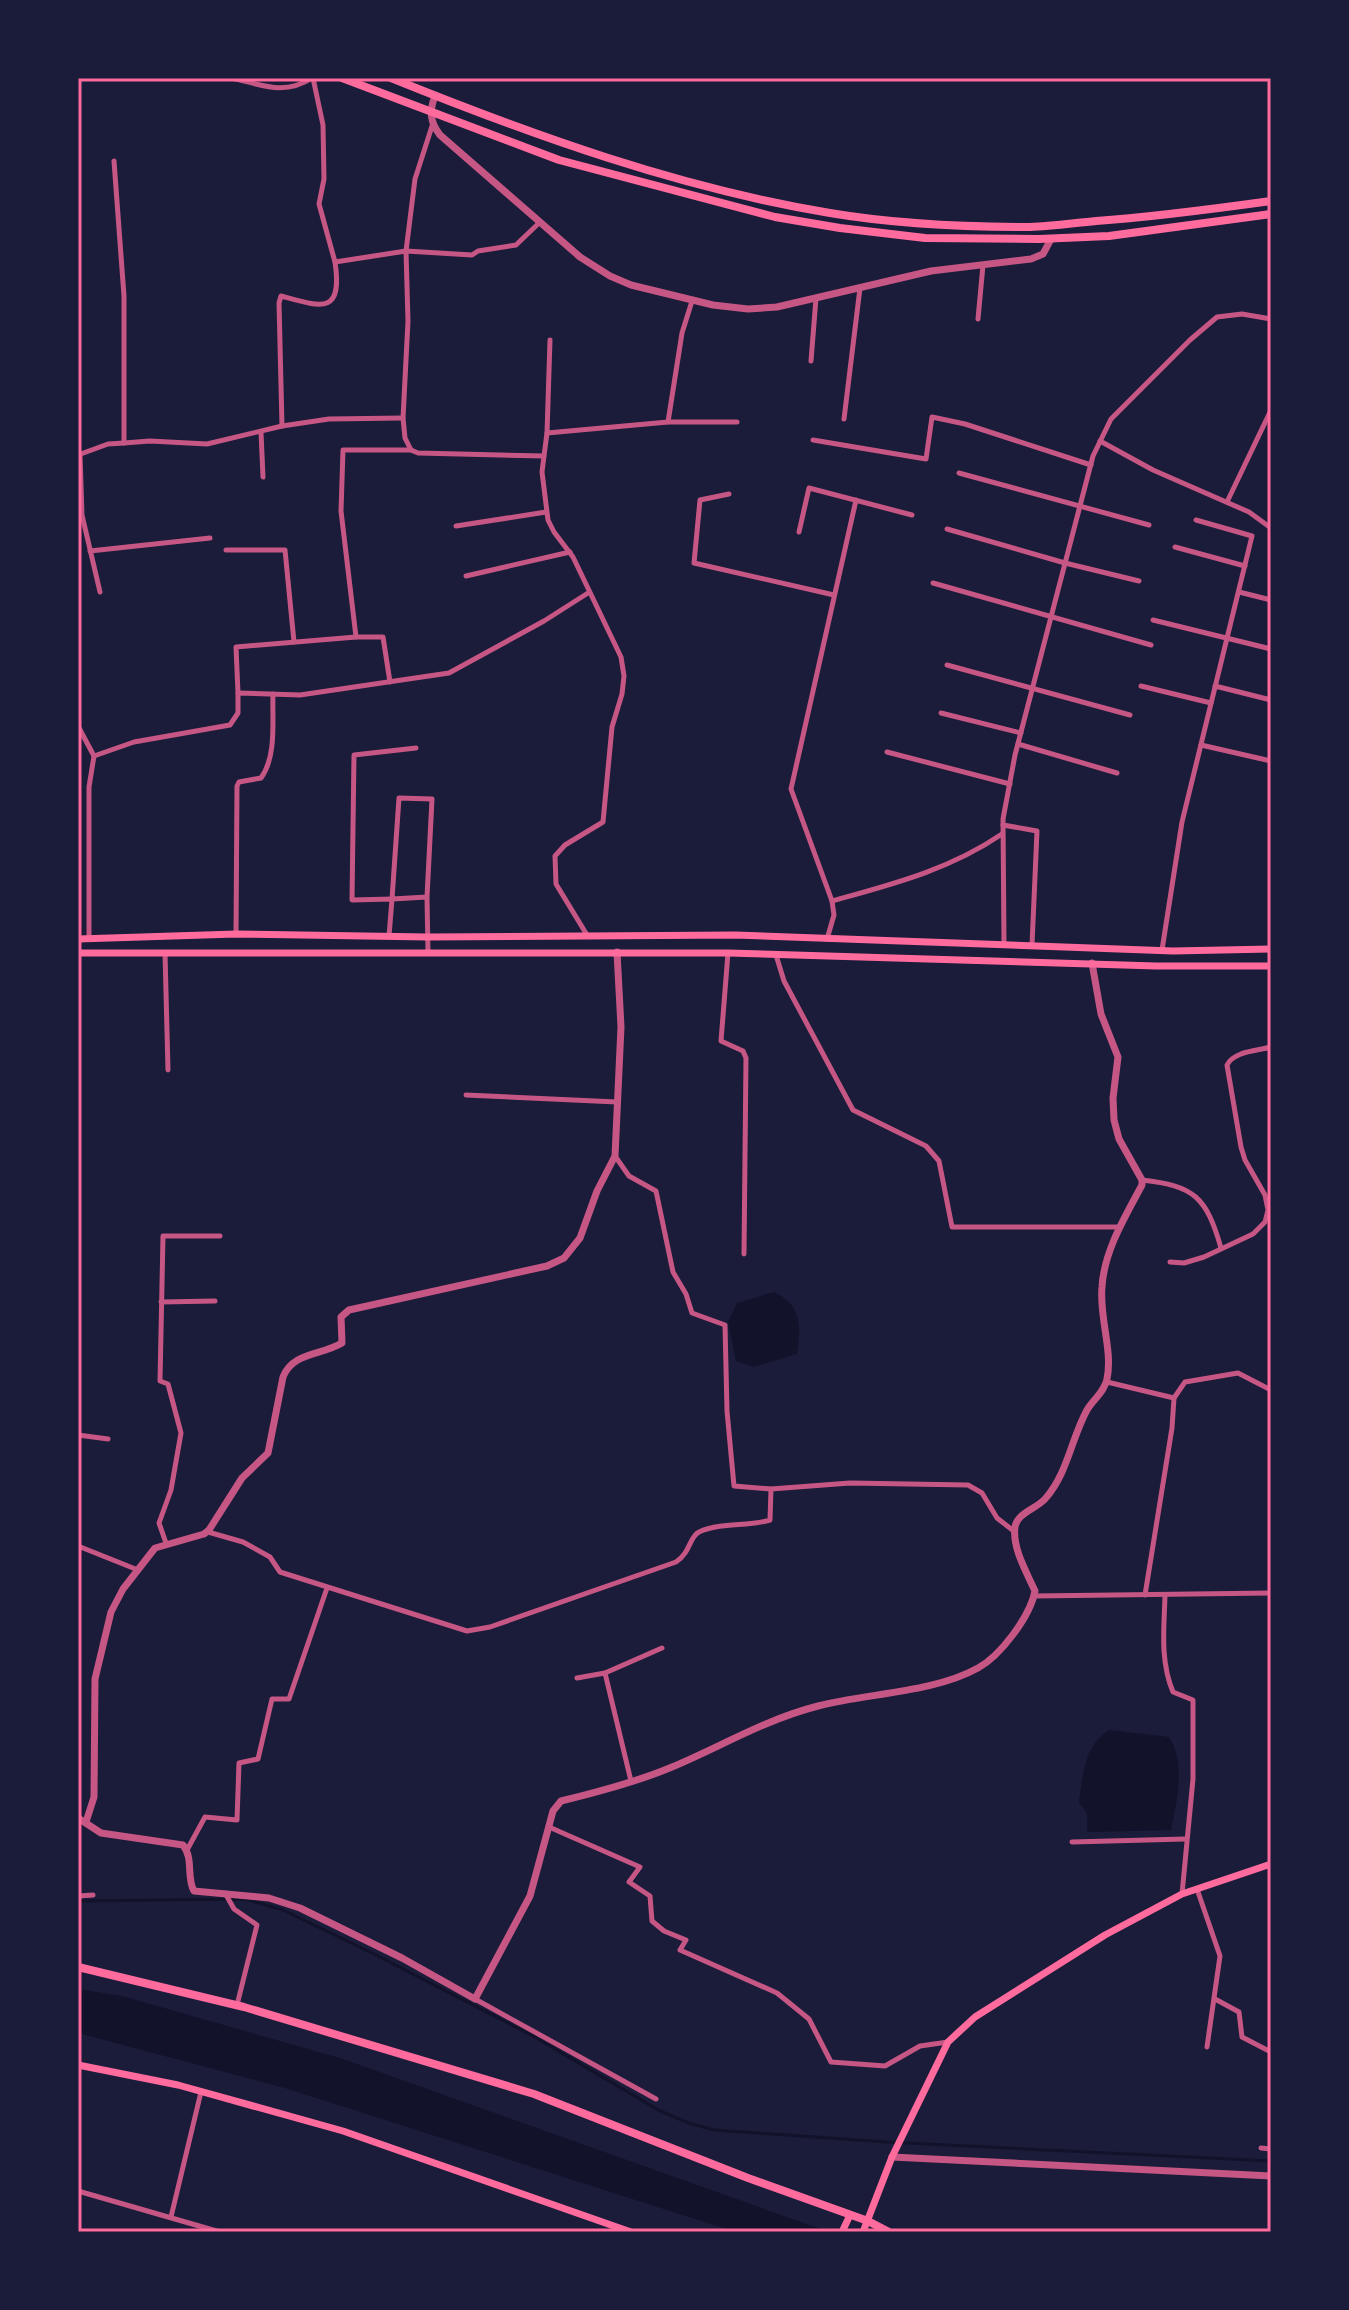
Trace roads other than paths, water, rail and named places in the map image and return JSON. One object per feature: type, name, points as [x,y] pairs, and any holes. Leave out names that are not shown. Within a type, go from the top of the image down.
[{"type":"main road","points":[[342,78],[559,160],[775,217],[925,238],[1051,239],[1109,236],[1271,214]]},
{"type":"main road","points":[[391,78],[612,159],[744,196],[832,214],[927,223],[1032,227],[1170,215],[1271,201]]},
{"type":"main road","points":[[78,939],[236,934],[428,937],[736,935],[1004,946],[1271,949]]},
{"type":"main road","points":[[811,955],[813,939]]},
{"type":"main road","points":[[78,953],[728,953],[1271,966]]},
{"type":"main road","points":[[865,2228],[894,2154],[948,2042],[975,2017],[1105,1935],[1182,1894],[1271,1864]]},
{"type":"main road","points":[[78,1967],[237,2006],[534,2094],[850,2215],[865,2228],[889,2232]]},
{"type":"main road","points":[[78,2065],[201,2091],[343,2131],[631,2232]]},
{"type":"main road","points":[[842,2232],[850,2215]]},
{"type":"street","points":[[232,78],[285,89],[312,78],[323,125],[324,179],[319,204],[335,262],[337,289],[332,300],[320,306],[281,296],[282,426]]},
{"type":"street","points":[[435,96],[429,111],[440,135],[580,257],[631,285],[692,301],[748,309],[777,307],[931,271],[1031,259],[1043,254],[1051,239]]},
{"type":"street","points":[[411,450],[405,438],[403,418],[408,321],[406,251],[415,179],[433,122]]},
{"type":"street","points":[[114,161],[124,296],[124,443]]},
{"type":"street","points":[[335,262],[406,251],[472,255],[478,251],[516,245],[539,223]]},
{"type":"street","points":[[978,319],[984,264]]},
{"type":"street","points":[[844,419],[861,287]]},
{"type":"street","points":[[811,361],[816,298]]},
{"type":"street","points":[[668,422],[682,333],[692,301]]},
{"type":"street","points":[[1004,946],[1003,825],[1010,784],[1065,563],[1100,441],[1111,419],[1217,317],[1242,314],[1271,319]]},
{"type":"street","points":[[550,340],[547,433],[542,472],[546,512],[554,532],[570,552],[621,657],[624,676],[612,727],[603,822],[565,845],[555,856],[556,884],[587,935]]},
{"type":"street","points":[[1227,502],[1271,410]]},
{"type":"street","points":[[813,440],[926,459],[932,417],[965,424],[1091,465]]},
{"type":"street","points":[[100,592],[82,515],[79,454],[108,444],[150,441],[207,444],[282,426],[329,419],[403,418]]},
{"type":"street","points":[[547,433],[668,422],[737,422]]},
{"type":"street","points":[[261,432],[263,477]]},
{"type":"street","points":[[1100,441],[1153,470],[1249,512],[1271,528]]},
{"type":"street","points":[[356,637],[341,511],[343,450],[544,456]]},
{"type":"street","points":[[959,473],[1149,525]]},
{"type":"street","points":[[799,532],[809,488],[912,515]]},
{"type":"street","points":[[729,494],[700,500],[694,563],[834,595]]},
{"type":"street","points":[[826,940],[834,915],[832,901],[791,789],[856,500]]},
{"type":"street","points":[[456,526],[546,512]]},
{"type":"street","points":[[1162,950],[1182,822],[1252,536],[1196,520]]},
{"type":"street","points":[[947,529],[1139,581]]},
{"type":"street","points":[[90,551],[210,538]]},
{"type":"street","points":[[1175,547],[1245,566]]},
{"type":"street","points":[[226,550],[285,550],[294,642]]},
{"type":"street","points":[[466,576],[570,552]]},
{"type":"street","points":[[933,583],[1151,645]]},
{"type":"street","points":[[1239,592],[1271,600]]},
{"type":"street","points":[[238,693],[300,695],[449,673],[588,593]]},
{"type":"street","points":[[1153,620],[1271,649]]},
{"type":"street","points":[[94,756],[134,742],[230,725],[238,713],[236,647],[383,637],[390,682]]},
{"type":"street","points":[[947,665],[1130,715]]},
{"type":"street","points":[[1141,686],[1211,703]]},
{"type":"street","points":[[1215,686],[1271,700]]},
{"type":"street","points":[[236,934],[237,786],[239,782],[261,778],[266,771],[270,758],[273,694]]},
{"type":"street","points":[[941,713],[1021,733]]},
{"type":"street","points":[[78,726],[94,756],[89,787],[89,939]]},
{"type":"street","points":[[1018,744],[1117,773]]},
{"type":"street","points":[[1201,745],[1271,761]]},
{"type":"street","points":[[416,748],[354,755],[352,900],[427,897]]},
{"type":"street","points":[[887,752],[1010,784]]},
{"type":"street","points":[[389,936],[399,798],[432,799],[427,897],[428,953]]},
{"type":"street","points":[[1003,825],[1037,831],[1032,945]]},
{"type":"street","points":[[832,901],[917,877],[963,859],[1003,834]]},
{"type":"street","points":[[207,1532],[242,1478],[268,1453],[287,1366],[342,1343],[341,1317],[345,1313],[557,1263],[573,1249],[615,1156],[621,1027],[617,952]]},
{"type":"street","points":[[165,953],[168,1070]]},
{"type":"street","points":[[728,953],[721,1041],[743,1051],[746,1058],[744,1254]]},
{"type":"street","points":[[775,954],[784,981],[853,1110],[926,1146],[939,1161],[952,1227],[1120,1227]]},
{"type":"street","points":[[1092,963],[1101,1014],[1118,1057],[1114,1120],[1119,1139],[1142,1180]]},
{"type":"street","points":[[1170,1262],[1184,1263],[1204,1257],[1253,1234],[1265,1222],[1268,1210],[1265,1195],[1241,1147],[1227,1065],[1230,1058],[1237,1055],[1271,1047]]},
{"type":"street","points":[[466,1095],[617,1102]]},
{"type":"street","points":[[615,1156],[629,1176],[656,1191],[673,1272],[686,1294],[692,1313],[725,1325],[727,1411],[734,1486],[771,1489],[850,1483],[968,1485],[982,1493],[997,1518],[1015,1532]]},
{"type":"street","points":[[475,1999],[530,1896],[553,1811],[561,1801],[668,1769],[741,1733],[818,1706],[901,1691],[959,1676],[978,1668],[1005,1644],[1035,1591],[1020,1557],[1015,1524],[1044,1500],[1055,1485],[1087,1410],[1107,1382],[1101,1289],[1112,1246],[1142,1180]]},
{"type":"street","points":[[1142,1180],[1174,1184],[1188,1190],[1208,1213],[1221,1248]]},
{"type":"street","points":[[166,1543],[159,1523],[171,1490],[181,1433],[168,1384],[160,1381],[163,1236],[220,1236]]},
{"type":"street","points":[[161,1302],[215,1301]]},
{"type":"street","points":[[1145,1595],[1174,1398],[1185,1382],[1238,1373],[1271,1390]]},
{"type":"street","points":[[1107,1382],[1174,1398]]},
{"type":"street","points":[[78,1435],[108,1439]]},
{"type":"street","points":[[86,1822],[94,1797],[95,1679],[102,1643],[111,1612],[123,1589],[155,1548],[207,1532],[243,1542],[270,1557],[280,1572],[467,1631],[478,1631],[676,1562],[688,1552],[698,1533],[712,1528],[770,1520],[771,1489]]},
{"type":"street","points":[[78,1546],[138,1570]]},
{"type":"street","points":[[187,1850],[205,1817],[237,1820],[239,1763],[258,1759],[272,1699],[289,1699],[327,1588]]},
{"type":"street","points":[[1034,1596],[1271,1593]]},
{"type":"street","points":[[1165,1596],[1163,1649],[1166,1674],[1173,1692],[1193,1700],[1193,1779],[1182,1894]]},
{"type":"street","points":[[577,1678],[605,1673],[662,1648]]},
{"type":"street","points":[[605,1673],[631,1781]]},
{"type":"street","points":[[78,1818],[101,1833],[183,1845],[187,1850],[194,1891],[269,1898],[316,1914],[656,2099]]},
{"type":"street","points":[[549,1827],[640,1867],[629,1882],[650,1896],[652,1921],[664,1931],[686,1940],[680,1950],[777,1993],[809,2019],[831,2062],[885,2066],[920,2046],[948,2042]]},
{"type":"street","points":[[1072,1842],[1185,1839]]},
{"type":"street","points":[[1197,1889],[1220,1956],[1207,2047]]},
{"type":"street","points":[[225,1893],[230,1903],[253,1920],[258,1929],[237,2006]]},
{"type":"street","points":[[78,1896],[93,1895]]},
{"type":"street","points":[[1215,1999],[1239,2012],[1242,2037],[1271,2052]]},
{"type":"street","points":[[171,2217],[201,2091]]},
{"type":"street","points":[[1261,2148],[1271,2149]]},
{"type":"street","points":[[894,2154],[1271,2176]]},
{"type":"street","points":[[78,2191],[220,2232]]},
{"type":"waterway","points":[[78,1901],[245,1899],[283,1910],[533,2036],[660,2111],[714,2130],[886,2142],[1271,2161]]}]
